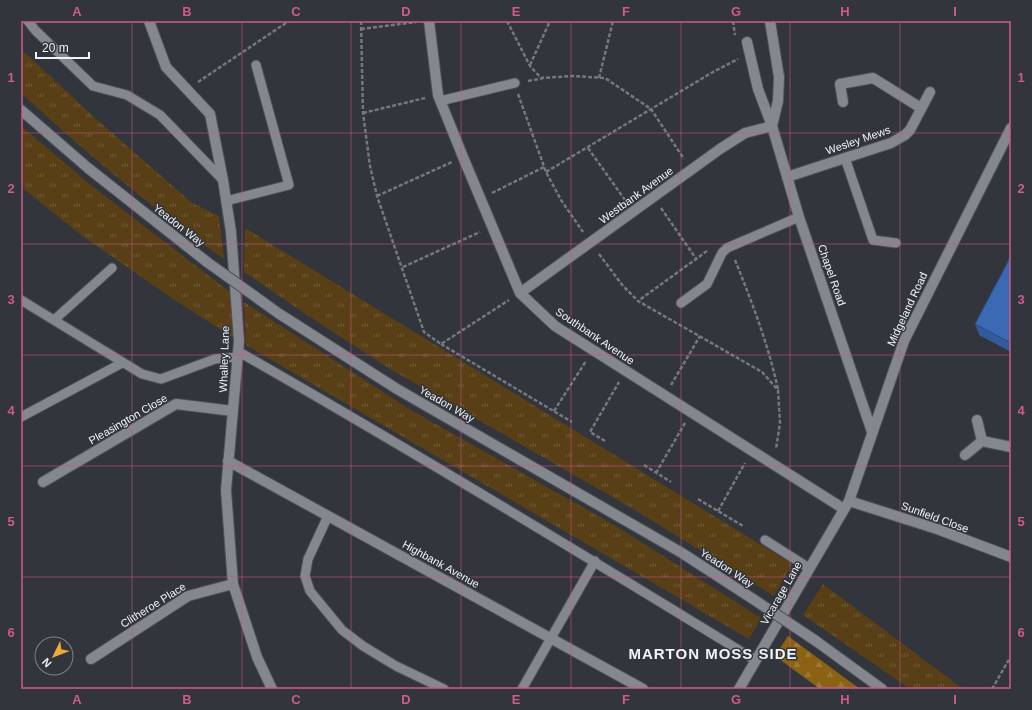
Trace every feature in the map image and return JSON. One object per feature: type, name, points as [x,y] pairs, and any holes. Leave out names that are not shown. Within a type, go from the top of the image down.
[{"type":"street","name":"Whalley Lane","points":[[149,21],[166,67],[210,114],[223,180],[230,232],[238,354],[226,490],[233,584],[257,657],[272,689]]},
{"type":"street","name":"Southbank Avenue","points":[[429,21],[439,98],[520,294],[555,326],[773,464],[847,505]]},
{"type":"street","name":"Chapel Road","points":[[770,21],[779,77],[778,100],[772,126]]},
{"type":"street","name":"Chapel Road","points":[[747,42],[758,89],[772,126],[799,217],[872,432]]},
{"type":"street","points":[[843,102],[840,84],[873,78],[922,108]]},
{"type":"street","name":"Wesley Mews","points":[[787,177],[891,143],[905,135],[910,130],[930,92]]},
{"type":"street","name":"Yeadon Way","points":[[21,110],[88,168],[207,262],[278,313],[397,389],[655,538],[753,598],[882,689]]},
{"type":"street","name":"Westbank Avenue","points":[[520,294],[745,133],[772,126]]},
{"type":"street","name":"Midgeland Road","points":[[847,505],[865,459],[872,432],[904,341],[1011,128]]},
{"type":"street","name":"Pleasington Close","points":[[43,482],[176,404],[233,411]]},
{"type":"street","points":[[976,420],[982,441]]},
{"type":"street","points":[[982,441],[1011,447]]},
{"type":"street","points":[[965,455],[982,441]]},
{"type":"street","name":"Highbank Avenue","points":[[228,461],[643,689]]},
{"type":"street","name":"Sunfield Close","points":[[847,505],[937,530],[1011,557]]},
{"type":"street","name":"Vicarage Lane","points":[[739,689],[847,505]]},
{"type":"street","name":"Clitheroe Place","points":[[91,659],[188,596],[233,584]]},
{"type":"lane","points":[[28,21],[35,30],[93,86],[127,95],[160,116],[223,180]]},
{"type":"lane","points":[[226,201],[289,185],[256,65]]},
{"type":"lane","points":[[439,98],[515,83]]},
{"type":"lane","points":[[845,158],[873,240],[896,243]]},
{"type":"lane","points":[[681,303],[707,284],[722,253],[730,247],[799,217]]},
{"type":"lane","points":[[54,320],[112,268]]},
{"type":"lane","points":[[22,302],[142,374],[161,379],[215,360],[238,354],[305,388],[595,561],[756,660]]},
{"type":"lane","points":[[21,417],[122,362]]},
{"type":"lane","points":[[328,516],[308,559],[305,576],[310,591],[342,630],[362,646],[396,666],[444,689]]},
{"type":"lane","points":[[765,540],[810,568]]},
{"type":"lane","points":[[522,689],[595,561]]},
{"type":"path","points":[[187,89],[289,21]]},
{"type":"path","points":[[361,21],[363,113],[370,166],[377,196],[403,267],[424,332],[441,344],[572,422]]},
{"type":"path","points":[[507,21],[530,66],[540,78],[605,78],[650,109],[692,170]]},
{"type":"path","points":[[530,66],[550,21]]},
{"type":"path","points":[[599,78],[613,21]]},
{"type":"path","points":[[361,29],[418,22]]},
{"type":"path","points":[[546,172],[713,72],[749,54]]},
{"type":"path","points":[[515,83],[546,172],[561,200],[623,286],[638,301],[762,372],[778,390]]},
{"type":"path","points":[[363,113],[439,98]]},
{"type":"path","points":[[588,148],[634,212]]},
{"type":"path","points":[[377,196],[463,157]]},
{"type":"path","points":[[480,198],[544,167]]},
{"type":"path","points":[[654,197],[697,260]]},
{"type":"path","points":[[403,267],[492,226]]},
{"type":"path","points":[[730,247],[756,312],[772,362],[778,390],[780,423],[773,464]]},
{"type":"path","points":[[638,301],[697,260],[711,248]]},
{"type":"path","points":[[441,344],[520,294]]},
{"type":"path","points":[[665,395],[700,336]]},
{"type":"path","points":[[554,411],[593,350]]},
{"type":"path","points":[[605,441],[590,432],[626,371]]},
{"type":"path","points":[[656,473],[692,412]]},
{"type":"path","points":[[718,511],[752,451]]},
{"type":"path","points":[[644,465],[671,482]]},
{"type":"path","points":[[698,499],[743,526]]},
{"type":"path","points":[[992,689],[1011,656]]},
{"type":"green space","points":[[21,49],[93,116],[192,203],[219,216],[224,259],[171,220],[120,179],[21,93]]},
{"type":"green space","points":[[21,126],[92,186],[230,292],[234,338],[173,299],[81,235],[21,187]]},
{"type":"green space","points":[[245,228],[792,564],[774,596],[635,510],[390,369],[244,272]]},
{"type":"green space","points":[[244,302],[411,410],[616,526],[761,618],[749,639],[246,345]]},
{"type":"green space","points":[[823,584],[963,689],[910,689],[803,615]]},
{"type":"green space","points":[[788,636],[860,689],[820,689],[775,656]]},
{"type":"building","points":[[1010,258],[1011,259],[1011,343],[975,324]]},
{"type":"district","name":"MARTON MOSS SIDE","points":[[713,653]]}]
